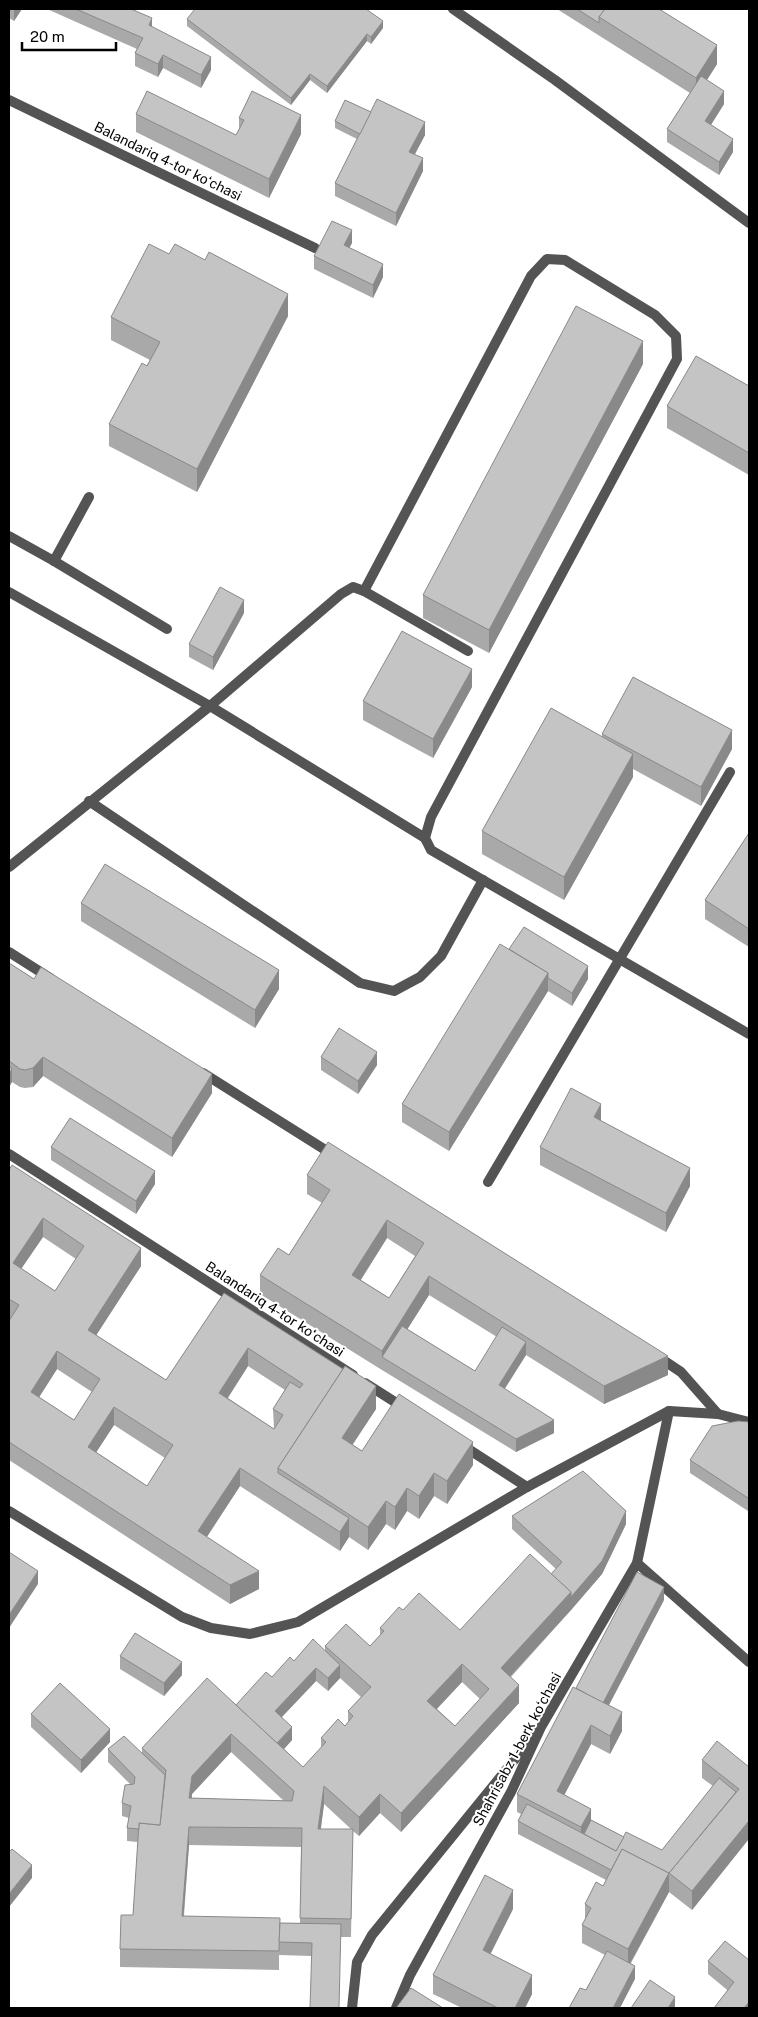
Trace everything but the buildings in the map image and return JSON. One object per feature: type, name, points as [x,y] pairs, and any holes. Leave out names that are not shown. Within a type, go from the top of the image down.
[{"type":"street","points":[[453,9],[555,80],[749,223]]},
{"type":"street","name":"Balandariq 4-tor koʻchasi","points":[[9,100],[314,248]]},
{"type":"street","points":[[364,591],[531,276],[547,259],[565,260],[655,314],[676,336],[677,359],[431,817],[425,838]]},
{"type":"street","points":[[54,561],[89,497]]},
{"type":"street","points":[[9,536],[167,629]]},
{"type":"street","points":[[9,866],[210,706],[341,594],[353,587],[364,591],[468,651]]},
{"type":"street","points":[[9,592],[210,706],[425,838],[431,850],[749,1034]]},
{"type":"street","points":[[488,1182],[730,772]]},
{"type":"street","points":[[89,802],[360,983],[394,991],[420,977],[441,956],[483,880]]},
{"type":"street","points":[[9,952],[59,984]]},
{"type":"street","points":[[194,1068],[345,1162]]},
{"type":"street","name":"Balandariq 4-tor koʻchasi","points":[[9,1154],[418,1417]]},
{"type":"street","points":[[647,1351],[681,1372],[718,1414]]},
{"type":"street","points":[[9,1511],[182,1617],[211,1628],[250,1634],[298,1622],[527,1487],[669,1411],[718,1414],[749,1422]]},
{"type":"street","name":"Shahrisabz 1-berk koʻchasi","points":[[396,2008],[405,2000],[410,1975],[511,1792],[541,1727],[637,1563],[669,1411]]},
{"type":"street","points":[[452,1439],[527,1487]]},
{"type":"street","points":[[637,1563],[749,1662]]},
{"type":"street","points":[[352,2008],[357,1962],[372,1935],[541,1727]]}]
